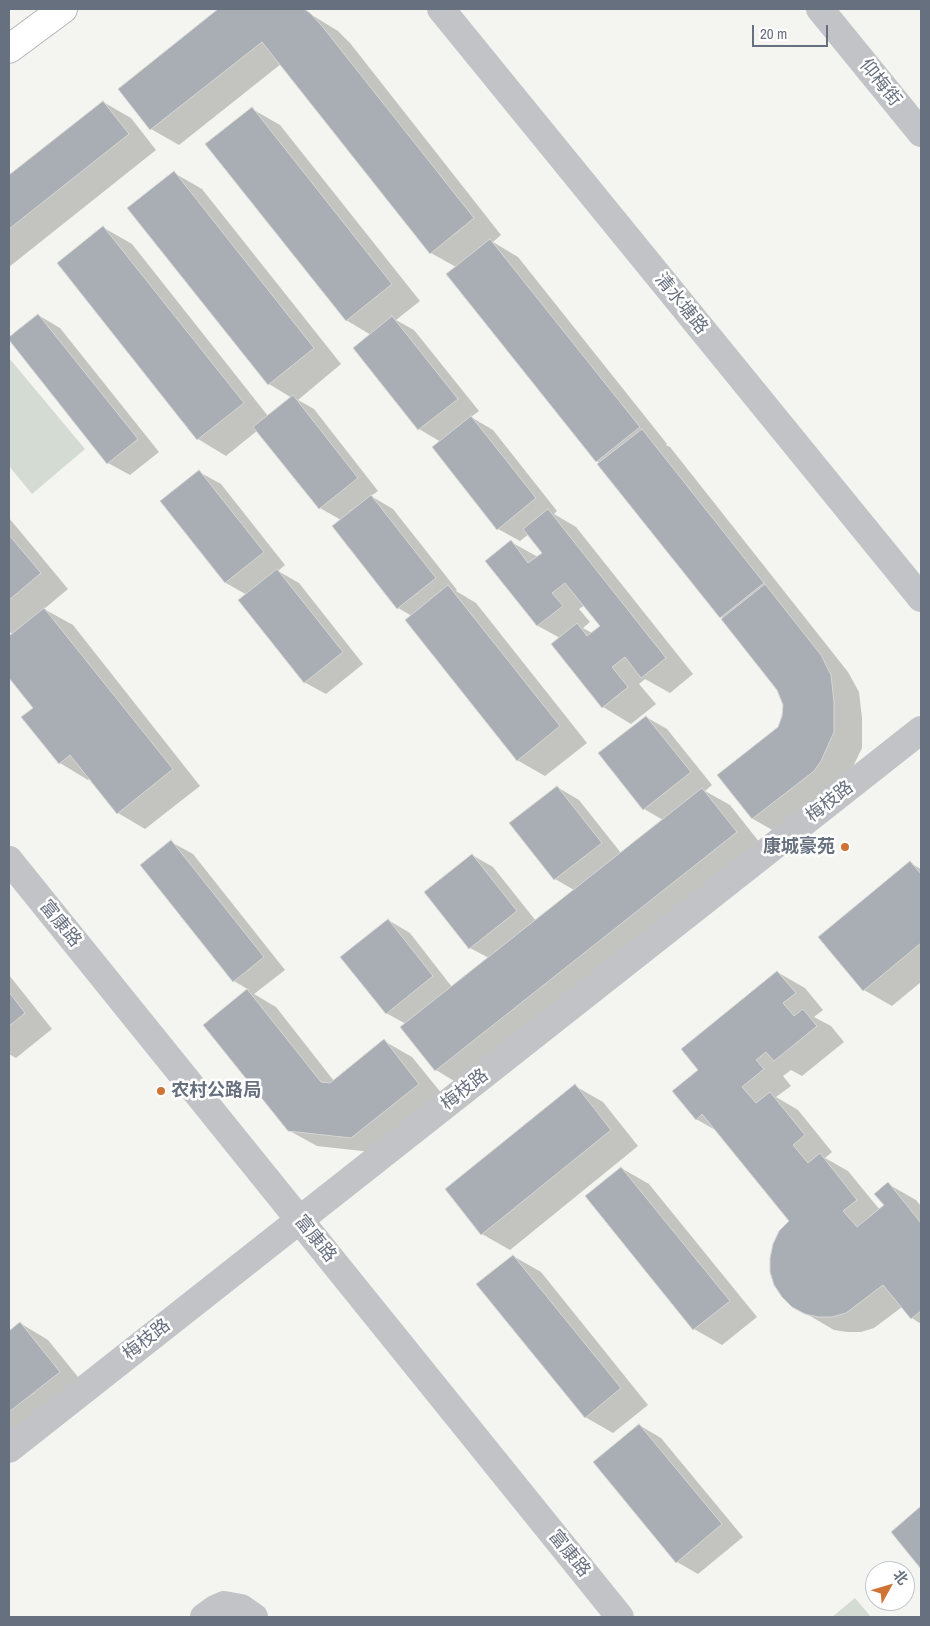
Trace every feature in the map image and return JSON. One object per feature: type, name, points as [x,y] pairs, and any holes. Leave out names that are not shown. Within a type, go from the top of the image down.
[{"type":"main road","points":[[9,48],[63,9]]},
{"type":"street","name":"清水塘路","points":[[441,9],[921,598]]},
{"type":"street","name":"仰梅街","points":[[820,9],[921,133]]},
{"type":"street","name":"梅枝路","points":[[9,1449],[921,730]]},
{"type":"street","name":"富康路","points":[[9,860],[620,1617]]},
{"type":"street","points":[[204,1617],[224,1605],[241,1608],[254,1617]]},
{"type":"shaded area","points":[[9,358],[85,449],[32,494],[9,466]]},
{"type":"shaded area","points":[[855,1598],[871,1617],[832,1617]]},
{"type":"building","points":[[218,9],[304,9],[310,13],[474,218],[430,254],[262,42],[150,130],[118,89]]},
{"type":"building","points":[[103,101],[129,134],[9,229],[9,175]]},
{"type":"building","points":[[252,107],[392,284],[346,321],[205,144]]},
{"type":"building","points":[[174,171],[314,348],[268,385],[127,208]]},
{"type":"building","points":[[103,226],[244,403],[197,440],[57,263]]},
{"type":"building","points":[[490,239],[640,427],[596,462],[446,274]]},
{"type":"building","points":[[38,314],[138,439],[107,464],[9,340],[9,337]]},
{"type":"building","points":[[392,316],[458,399],[418,430],[353,348]]},
{"type":"building","points":[[293,395],[358,478],[319,509],[253,427]]},
{"type":"building","points":[[471,416],[536,498],[497,530],[432,447]]},
{"type":"building","points":[[642,429],[764,583],[720,618],[597,464]]},
{"type":"building","points":[[199,470],[264,552],[225,583],[160,501]]},
{"type":"building","points":[[371,495],[436,578],[397,609],[332,526]]},
{"type":"building","points":[[548,509],[666,658],[641,678],[625,657],[612,667],[628,687],[602,708],[551,644],[577,623],[587,636],[600,626],[565,583],[552,593],[563,606],[537,626],[485,561],[511,540],[528,563],[542,553],[523,529]]},
{"type":"building","points":[[9,535],[41,573],[9,600]]},
{"type":"building","points":[[277,569],[343,652],[304,683],[238,600]]},
{"type":"building","points":[[765,584],[821,655],[831,675],[834,702],[834,732],[821,761],[814,771],[752,819],[717,775],[778,727],[783,705],[777,690],[721,619]]},
{"type":"building","points":[[448,585],[560,726],[517,761],[405,620]]},
{"type":"building","points":[[44,608],[173,769],[117,814],[70,755],[59,764],[21,717],[33,708],[9,678],[9,636]]},
{"type":"building","points":[[646,716],[691,772],[643,810],[598,753]]},
{"type":"building","points":[[557,786],[602,843],[554,880],[509,823]]},
{"type":"building","points":[[702,788],[737,832],[435,1071],[400,1027]]},
{"type":"building","points":[[171,840],[264,957],[233,982],[140,865]]},
{"type":"building","points":[[472,854],[517,911],[469,949],[424,892]]},
{"type":"building","points":[[910,861],[921,874],[921,943],[863,991],[818,937]]},
{"type":"building","points":[[388,919],[433,976],[386,1014],[340,957]]},
{"type":"building","points":[[777,971],[796,993],[783,1003],[794,1016],[803,1009],[817,1026],[774,1061],[766,1052],[756,1060],[764,1069],[742,1087],[756,1103],[770,1092],[805,1135],[793,1145],[808,1163],[820,1153],[857,1200],[843,1211],[857,1227],[884,1205],[874,1194],[888,1182],[921,1223],[921,1311],[911,1319],[883,1285],[846,1313],[832,1317],[818,1317],[805,1314],[792,1307],[774,1285],[770,1272],[773,1244],[779,1231],[789,1221],[702,1114],[696,1120],[672,1091],[698,1070],[681,1049]]},
{"type":"building","points":[[247,989],[321,1082],[330,1083],[384,1039],[419,1084],[351,1138],[288,1131],[203,1025]]},
{"type":"building","points":[[9,992],[25,1013],[9,1026]]},
{"type":"building","points":[[575,1084],[611,1130],[481,1235],[445,1189]]},
{"type":"building","points":[[621,1167],[730,1301],[693,1330],[585,1196]]},
{"type":"building","points":[[513,1255],[621,1388],[585,1418],[476,1284]]},
{"type":"building","points":[[20,1322],[60,1372],[9,1412],[9,1331]]},
{"type":"building","points":[[639,1424],[722,1524],[676,1563],[593,1462]]},
{"type":"building","points":[[921,1506],[921,1569],[915,1561],[891,1532]]},
{"type":"place","name":"康城豪苑","points":[[845,847]]},
{"type":"place","name":"农村公路局","points":[[161,1091]]}]
